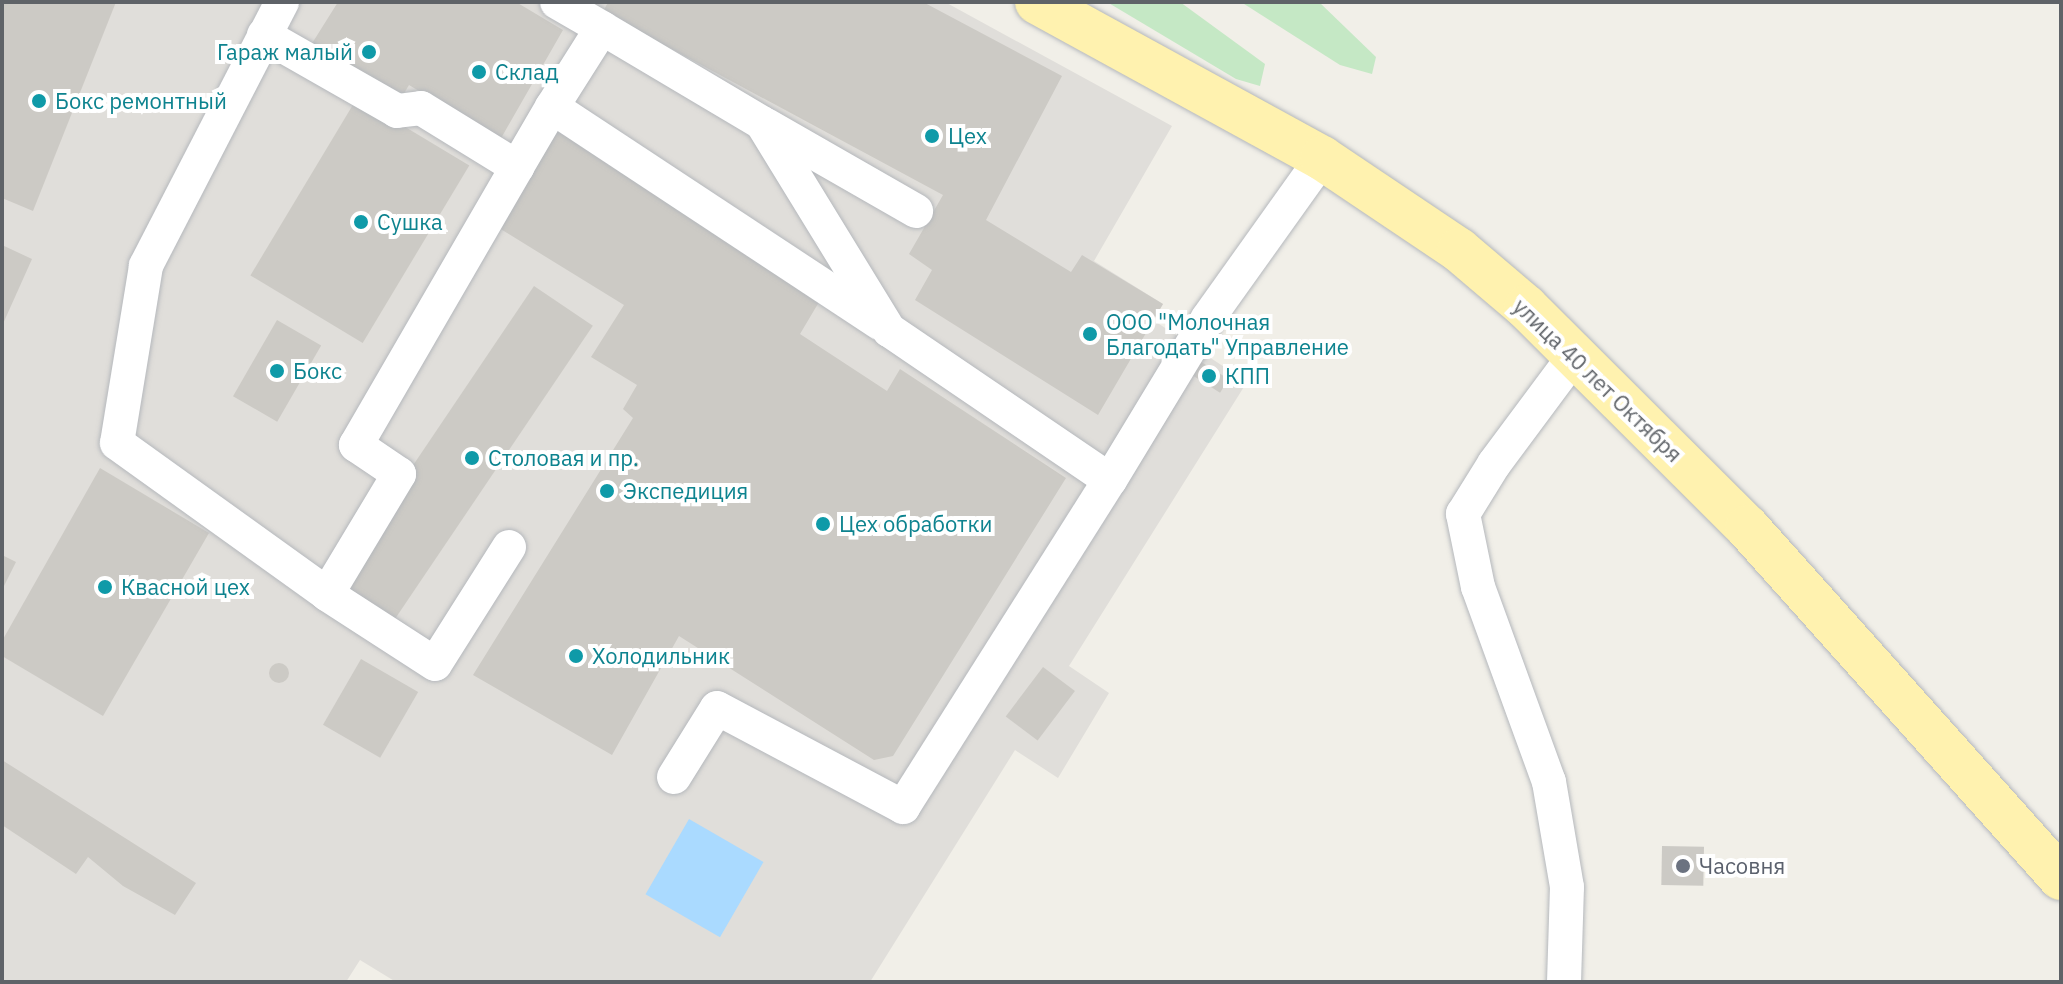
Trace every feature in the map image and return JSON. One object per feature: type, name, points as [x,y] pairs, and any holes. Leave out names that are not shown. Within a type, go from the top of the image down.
[{"type":"main road","name":"улица 40 лет Октября","points":[[1037,2],[1322,158],[1459,250],[1575,355],[1747,527],[2061,878]]},
{"type":"lane","points":[[282,2],[146,266],[117,443],[327,594],[435,664],[509,547]]},
{"type":"lane","points":[[557,2],[916,211]]},
{"type":"lane","points":[[327,594],[399,474],[356,445],[552,107],[602,28]]},
{"type":"lane","points":[[264,35],[397,111],[421,108],[517,167]]},
{"type":"lane","points":[[552,107],[1110,480]]},
{"type":"lane","points":[[762,123],[889,330]]},
{"type":"lane","points":[[674,777],[717,708],[903,807],[1110,480],[1208,318],[1322,158]]},
{"type":"lane","points":[[1564,982],[1567,887],[1549,782],[1478,587],[1463,514],[1494,464],[1575,355]]},
{"type":"shaded area","points":[[2,2],[945,2],[1172,126],[1094,261],[1163,304],[1153,320],[1247,382],[1069,666],[1109,693],[1058,778],[1015,750],[870,982],[396,982],[360,960],[346,982],[2,982]]},
{"type":"green space","points":[[1107,2],[1180,2],[1265,64],[1260,86],[1236,79]]},
{"type":"green space","points":[[1241,2],[1319,2],[1376,57],[1372,74],[1340,65]]},
{"type":"water","points":[[689,819],[763,862],[720,937],[646,894]]},
{"type":"building","name":"Бокс ремонтный","points":[[2,2],[116,2],[33,211],[2,198]]},
{"type":"building","points":[[338,2],[516,2],[563,30],[500,140],[409,85],[400,100],[311,45]]},
{"type":"building","name":"Цех","points":[[608,2],[923,2],[1062,76],[986,220],[1071,272],[1082,255],[1163,304],[1098,415],[915,300],[932,270],[909,254],[943,195],[603,12]]},
{"type":"building","name":"Сушка","points":[[357,98],[469,165],[363,343],[250,275]]},
{"type":"building","name":"Цех обработки","points":[[559,130],[822,297],[800,334],[887,391],[900,369],[1066,478],[893,756],[874,760],[679,636],[612,755],[473,675],[633,418],[623,409],[637,385],[591,357],[624,305],[494,225]]},
{"type":"building","points":[[2,245],[32,259],[2,326]]},
{"type":"building","name":"Столовая и пр.","points":[[534,286],[593,326],[394,621],[335,581]]},
{"type":"building","name":"Бокс","points":[[277,320],[321,346],[277,422],[233,396]]},
{"type":"building","name":"КПП","points":[[1198,360],[1229,379],[1220,393],[1190,374]]},
{"type":"building","name":"Квасной цех","points":[[100,468],[209,533],[103,716],[2,656],[2,641]]},
{"type":"building","points":[[2,555],[16,562],[2,590]]},
{"type":"building","points":[[361,659],[418,692],[380,758],[323,725]]},
{"type":"building","points":[[279,663],[286,666],[289,673],[286,680],[279,683],[272,680],[269,673],[272,666]]},
{"type":"building","points":[[1043,667],[1075,691],[1038,741],[1006,717]]},
{"type":"building","points":[[2,760],[196,883],[175,915],[123,886],[88,857],[76,874],[2,825]]},
{"type":"building","name":"Часовня","points":[[1662,846],[1704,847],[1703,886],[1661,885]]},
{"type":"place","name":"Гараж малый","points":[[369,52]]},
{"type":"place","name":"Склад","points":[[479,72]]},
{"type":"place","name":"Бокс ремонтный","points":[[39,101]]},
{"type":"place","name":"Цех","points":[[932,136]]},
{"type":"place","name":"Сушка","points":[[361,222]]},
{"type":"place","name":"ООО \"Молочная Благодать\" Управление","points":[[1090,334]]},
{"type":"place","name":"Бокс","points":[[277,371]]},
{"type":"place","name":"КПП","points":[[1209,376]]},
{"type":"place","name":"Столовая и пр.","points":[[472,458]]},
{"type":"place","name":"Экспедиция","points":[[607,491]]},
{"type":"place","name":"Цех обработки","points":[[823,524]]},
{"type":"place","name":"Квасной цех","points":[[105,587]]},
{"type":"place","name":"Холодильник","points":[[576,656]]},
{"type":"place","name":"Часовня","points":[[1683,866]]}]
